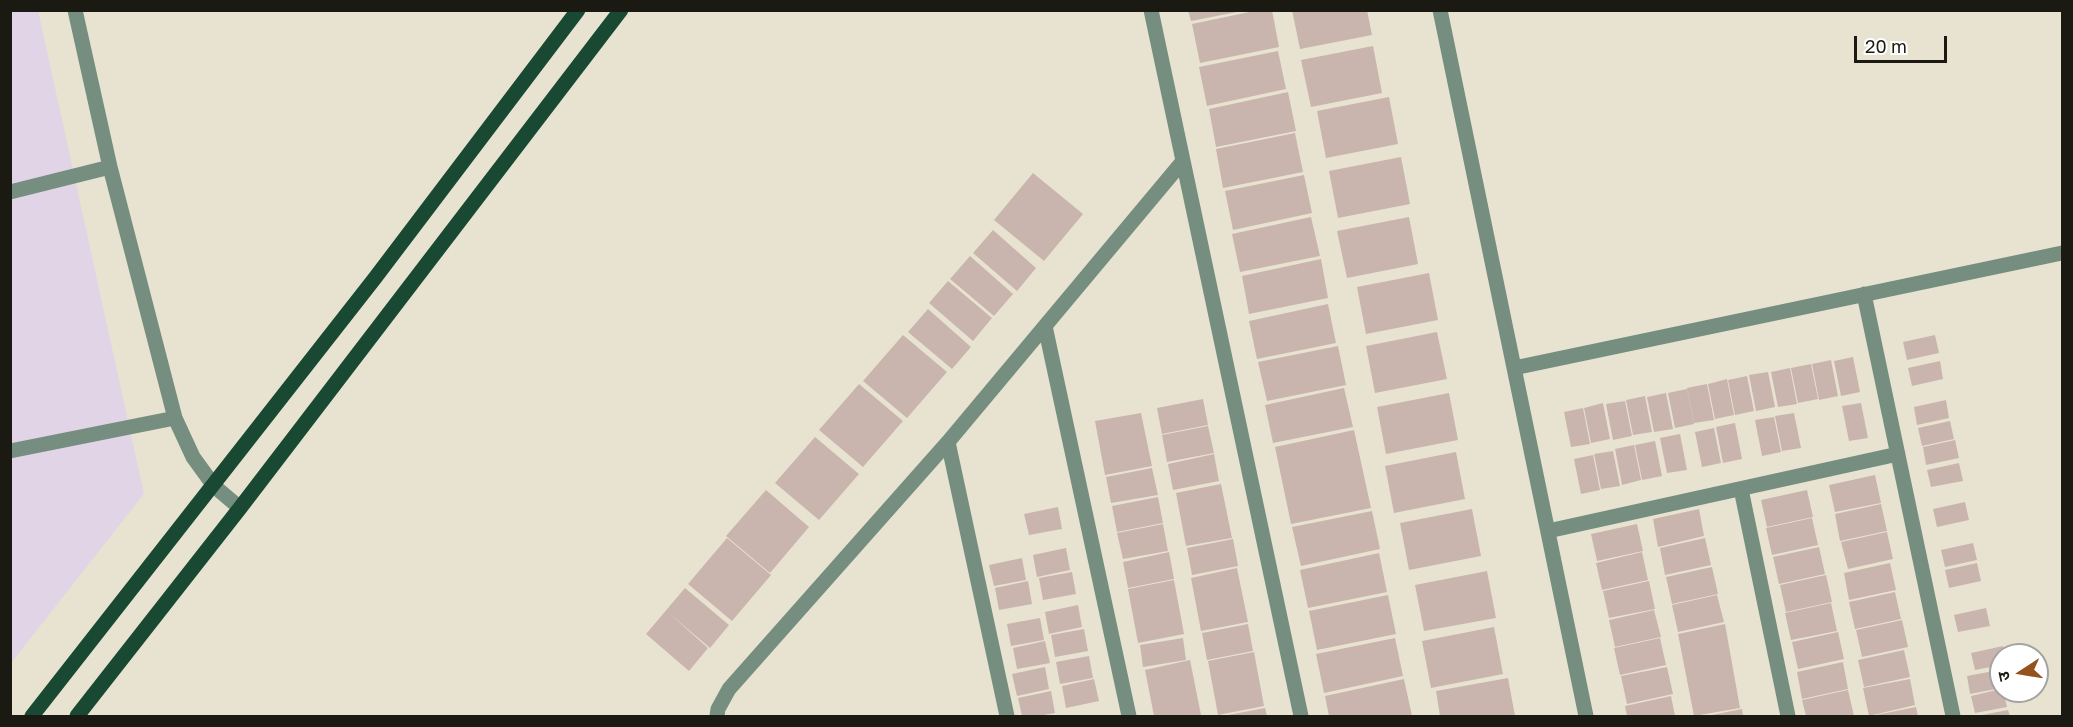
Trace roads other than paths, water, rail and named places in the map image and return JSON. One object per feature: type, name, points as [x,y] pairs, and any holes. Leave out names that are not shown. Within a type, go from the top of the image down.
[{"type":"main road","points":[[32,717],[375,279],[578,10]]},
{"type":"main road","points":[[77,717],[621,10]]},
{"type":"street","points":[[75,10],[110,167],[174,418],[193,457],[214,486],[240,507]]},
{"type":"street","points":[[1151,10],[1301,717]]},
{"type":"street","points":[[1440,10],[1586,717]]},
{"type":"street","points":[[717,717],[718,709],[729,689],[948,442],[1183,161]]},
{"type":"street","points":[[10,192],[110,167]]},
{"type":"street","points":[[1514,368],[2062,253]]},
{"type":"street","points":[[1864,294],[1953,717]]},
{"type":"street","points":[[1045,326],[1129,717]]},
{"type":"street","points":[[10,450],[174,418]]},
{"type":"street","points":[[948,442],[1007,717]]},
{"type":"street","points":[[1548,531],[1898,454]]},
{"type":"street","points":[[1741,489],[1788,717]]}]
